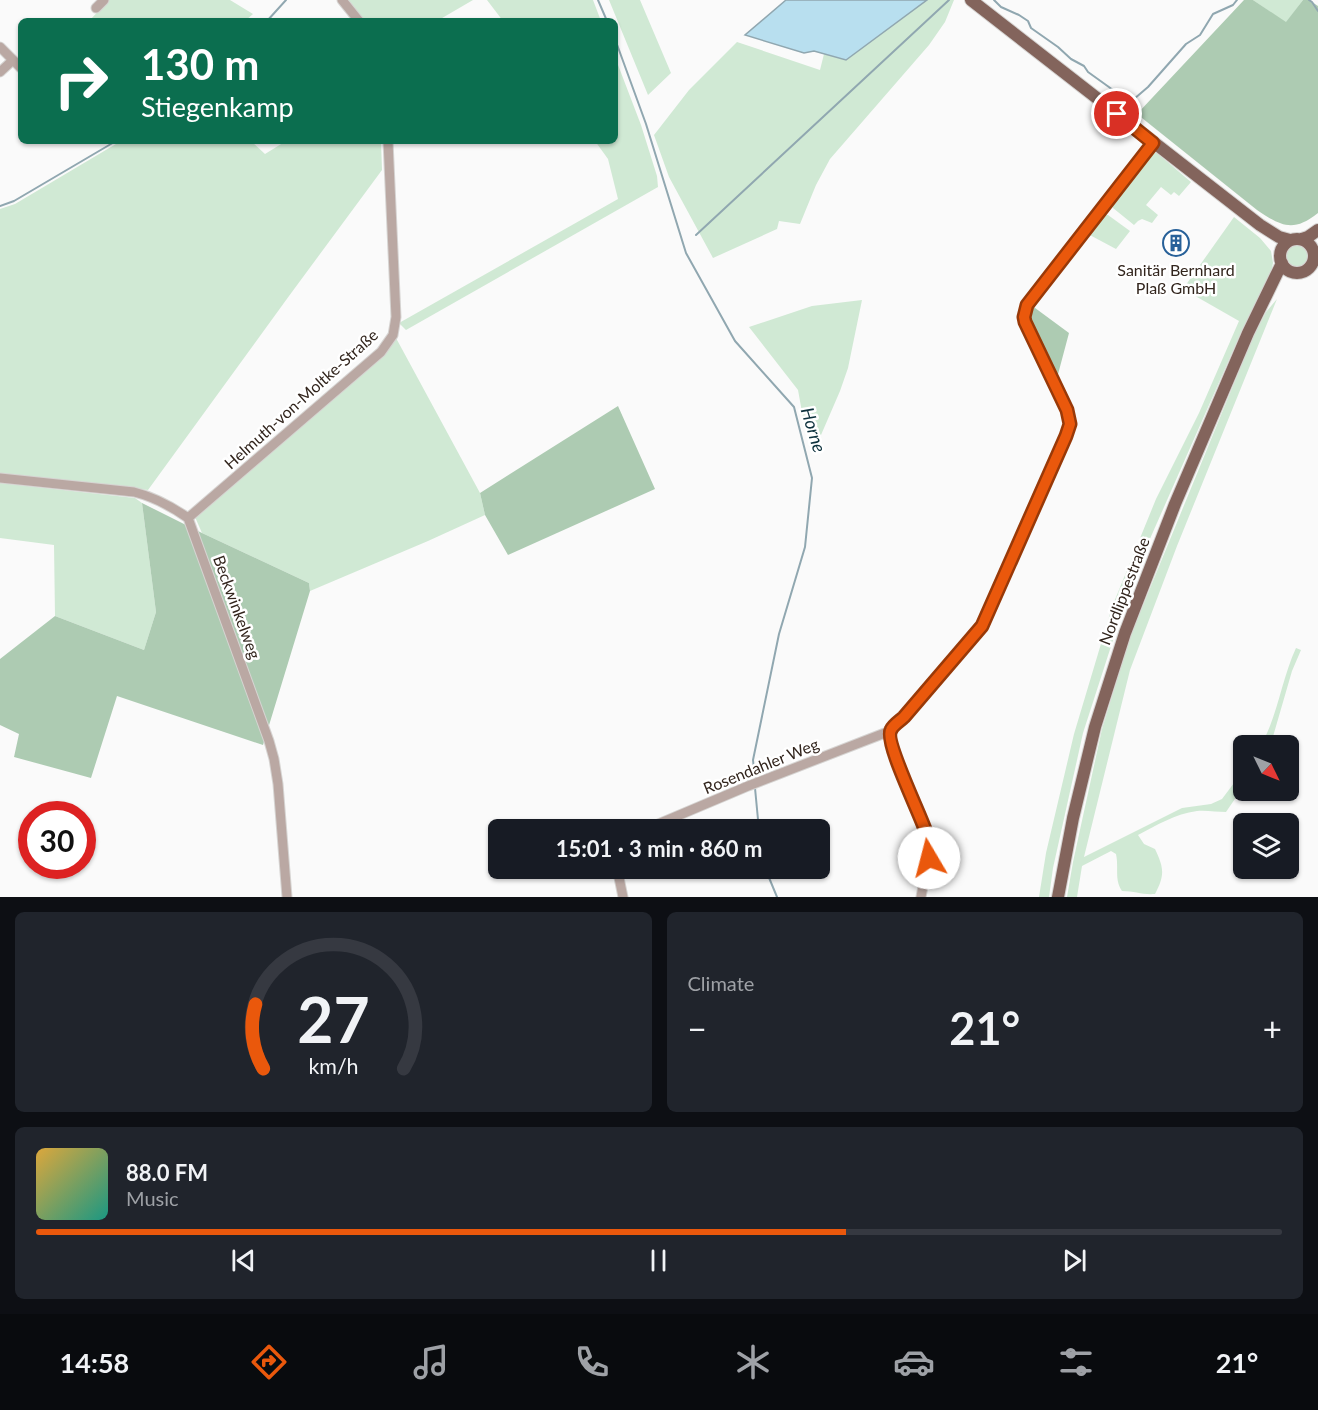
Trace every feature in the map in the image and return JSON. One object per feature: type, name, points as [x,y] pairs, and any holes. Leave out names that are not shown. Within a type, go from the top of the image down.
[{"type":"main road","points":[[971,0],[1260,225],[1279,237],[1309,244],[1316,254],[1312,264],[1299,271]]},
{"type":"main road","points":[[1260,225],[1288,270],[1318,276]]},
{"type":"main road","points":[[1282,258],[1284,245],[1308,237],[1318,230]]},
{"type":"main road","name":"Nordlippestraße","points":[[1058,897],[1073,818],[1095,728],[1125,633],[1175,504],[1282,258]]},
{"type":"main road","name":"Nordlippestraße","points":[[1260,310],[1283,280],[1299,271]]},
{"type":"street","points":[[96,8],[104,0]]},
{"type":"street","points":[[342,0],[357,18]]},
{"type":"street","points":[[0,47],[18,65]]},
{"type":"street","points":[[0,72],[12,60]]},
{"type":"street","points":[[921,897],[929,858],[928,842],[893,752],[890,731],[982,626],[1069,429],[1067,410],[1025,322],[1027,305],[1153,143]]},
{"type":"street","name":"Helmuth-von-Moltke-Straße","points":[[188,518],[381,352],[393,335],[396,317],[388,144]]},
{"type":"street","points":[[0,478],[134,492],[158,500],[188,518]]},
{"type":"street","name":"Beckwinkelweg","points":[[188,518],[274,759],[287,897]]},
{"type":"street","name":"Rosendahler Weg","points":[[670,819],[890,731]]},
{"type":"street","points":[[619,879],[623,897]]},
{"type":"green space","points":[[109,0],[230,0],[253,14],[248,18],[92,18]]},
{"type":"green space","points":[[347,0],[473,0],[442,18],[362,18]]},
{"type":"green space","points":[[487,0],[593,0],[600,18],[501,18]]},
{"type":"green space","points":[[609,0],[640,0],[671,73],[648,95],[618,18]]},
{"type":"green space","points":[[927,0],[954,0],[945,22],[929,45],[830,159],[816,185],[800,224],[779,221],[777,229],[713,258],[669,177],[654,135],[689,90],[737,42],[820,70],[824,54],[846,60]]},
{"type":"green space","points":[[1244,0],[1253,0],[1286,22],[1303,0],[1309,0],[1318,6],[1318,213],[1294,225],[1280,223],[1257,210],[1137,114]]},
{"type":"green space","points":[[1253,0],[1303,0],[1286,23]]},
{"type":"green space","points":[[618,65],[641,125],[657,176],[658,187],[406,330],[399,323],[618,199],[608,159],[597,144],[618,144]]},
{"type":"green space","points":[[116,144],[254,144],[265,154],[281,144],[381,144],[382,170],[148,490],[0,474],[0,209],[15,204]]},
{"type":"green space","points":[[1153,152],[1191,182],[1179,196],[1174,192],[1171,195],[1161,187],[1146,205],[1158,215],[1152,223],[1142,219],[1134,225],[1111,205]]},
{"type":"green space","points":[[1102,214],[1108,215],[1130,231],[1116,249],[1086,233]]},
{"type":"green space","points":[[1234,217],[1260,238],[1271,251],[1273,263],[1271,273],[1243,328],[1134,575],[1083,733],[1053,868],[1049,897],[1039,897],[1046,853],[1074,734],[1112,607],[1156,499],[1199,413],[1239,321],[1183,289]]},
{"type":"green space","points":[[1297,242],[1307,246],[1311,256],[1307,266],[1297,270],[1287,266],[1283,256],[1287,246]]},
{"type":"green space","points":[[1277,299],[1177,546],[1130,670],[1084,857],[1182,808],[1211,804],[1222,799],[1233,784],[1233,801],[1226,812],[1189,812],[1166,820],[1138,835],[1144,844],[1155,849],[1160,861],[1162,876],[1155,894],[1122,891],[1117,878],[1116,854],[1111,851],[1082,866],[1077,897],[1067,897],[1102,729],[1130,637],[1253,337],[1266,312]]},
{"type":"green space","points":[[862,300],[848,368],[821,435],[804,423],[798,390],[749,327],[812,306]]},
{"type":"green space","points":[[1031,305],[1069,333],[1057,378],[1029,321]]},
{"type":"green space","points":[[396,338],[480,493],[485,515],[310,591],[309,583],[202,533],[195,517]]},
{"type":"green space","points":[[618,406],[655,489],[508,555],[485,515],[480,493]]},
{"type":"green space","points":[[0,483],[135,498],[142,503],[156,612],[144,650],[55,616],[54,545],[0,538]]},
{"type":"green space","points":[[142,503],[309,583],[310,591],[263,745],[117,696],[91,778],[14,757],[19,734],[0,725],[0,659],[55,616],[144,650],[156,612]]},
{"type":"green space","points":[[1296,648],[1301,650],[1292,671],[1273,735],[1266,735],[1271,723]]},
{"type":"water","points":[[786,0],[927,0],[846,60],[814,51],[804,53],[745,35]]},
{"type":"waterway","points":[[270,18],[286,0]]},
{"type":"waterway","name":"Horne","points":[[598,0],[606,18]]},
{"type":"waterway","points":[[696,235],[949,0]]},
{"type":"waterway","points":[[994,0],[1001,7],[1028,21],[1031,28],[1127,100],[1134,99],[1148,87],[1186,44],[1200,35],[1213,14],[1233,5],[1237,0]]},
{"type":"waterway","points":[[1309,0],[1318,11]]},
{"type":"waterway","name":"Horne","points":[[618,47],[646,124],[686,253],[735,341],[794,407],[812,478],[805,547],[779,634],[753,760],[755,779]]},
{"type":"waterway","points":[[0,206],[14,201],[111,144]]},
{"type":"waterway","name":"Horne","points":[[755,788],[758,819]]},
{"type":"waterway","name":"Horne","points":[[770,879],[777,897]]},
{"type":"place","name":"Sanitär Bernhard Plaß GmbH","points":[[1176,243]]},
{"type":"route","points":[[929,858],[926,833],[893,752],[890,731],[982,626],[1069,429],[1067,410],[1025,322],[1024,310],[1153,143],[1117,114]]}]
